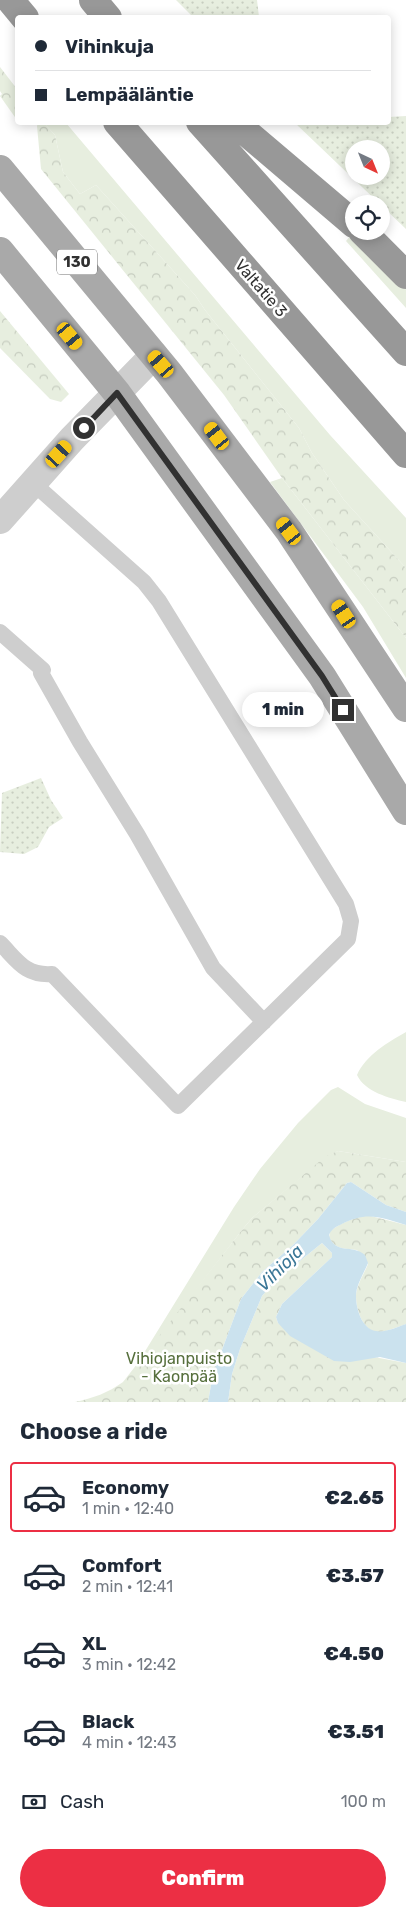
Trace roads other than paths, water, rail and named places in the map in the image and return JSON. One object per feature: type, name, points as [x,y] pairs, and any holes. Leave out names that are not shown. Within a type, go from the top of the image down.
[{"type":"highway","points":[[10,0],[22,15]]},
{"type":"highway","name":"Valtatie 3","points":[[120,125],[406,454]]},
{"type":"highway","points":[[203,125],[406,352]]},
{"type":"highway","points":[[238,125],[345,216]]},
{"type":"highway","points":[[371,240],[406,274]]},
{"type":"main road","name":"130","points":[[0,169],[154,355],[289,531],[406,708]]},
{"type":"main road","points":[[0,250],[117,393],[322,676],[406,811]]},
{"type":"street","points":[[0,520],[154,355]]},
{"type":"lane","points":[[0,943],[25,969],[40,975],[52,974],[178,1106],[348,939],[351,921],[346,904],[159,601],[144,582],[33,483]]},
{"type":"lane","points":[[0,632],[43,670],[41,673],[76,735],[137,834],[213,968],[264,1022]]},
{"type":"water","name":"Vihioja","points":[[351,1182],[386,1205],[406,1212],[406,1225],[380,1218],[358,1218],[338,1226],[329,1235],[335,1245],[355,1250],[365,1255],[368,1263],[356,1292],[356,1301],[361,1318],[367,1327],[376,1331],[387,1330],[406,1324],[406,1363],[380,1357],[350,1362],[334,1361],[290,1336],[278,1323],[276,1317],[282,1304],[332,1257],[332,1253],[322,1243],[274,1282],[262,1296],[240,1349],[232,1374],[228,1402],[208,1402],[213,1374],[241,1299],[262,1272],[293,1245],[318,1219],[347,1183]]},
{"type":"park label","name":"Vihiojanpuisto - Kaonpää","points":[[179,1367]]}]
